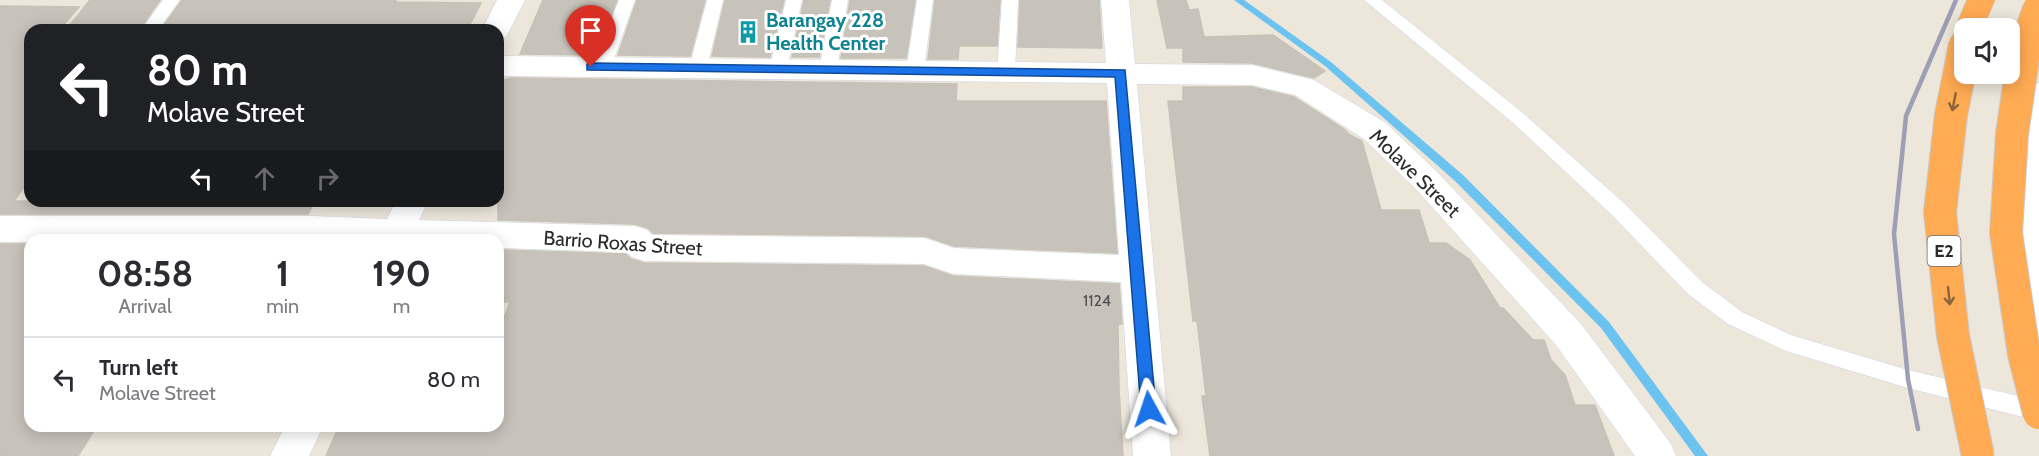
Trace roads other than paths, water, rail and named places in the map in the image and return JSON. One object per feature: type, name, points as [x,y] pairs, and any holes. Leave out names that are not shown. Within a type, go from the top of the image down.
[{"type":"highway","points":[[1973,18],[1980,0]]},
{"type":"highway","points":[[2039,9],[2024,52],[2012,134],[2006,233],[2024,354],[2039,412]]},
{"type":"highway","name":"E2","points":[[1957,84],[1951,115],[1940,212],[1953,336],[1978,456]]},
{"type":"street","points":[[499,24],[511,0]]},
{"type":"street","points":[[1115,0],[1152,456]]},
{"type":"street","name":"Molave Street","points":[[504,66],[1252,75],[1304,87],[1375,131],[1427,181],[1569,335],[1657,456]]},
{"type":"street","points":[[2039,93],[2034,136],[2027,270],[2039,343]]},
{"type":"street","points":[[396,234],[409,207]]},
{"type":"street","name":"Barrio Roxas Street","points":[[0,229],[313,229],[364,234]]},
{"type":"street","name":"Barrio Roxas Street","points":[[504,238],[635,239],[644,248],[925,251],[953,261],[1137,270]]},
{"type":"street","points":[[289,456],[301,432]]},
{"type":"lane","points":[[154,24],[172,0]]},
{"type":"lane","points":[[603,67],[627,0]]},
{"type":"lane","points":[[698,68],[715,0]]},
{"type":"lane","points":[[778,69],[794,0]]},
{"type":"lane","points":[[828,70],[840,0]]},
{"type":"lane","points":[[915,71],[925,0]]},
{"type":"lane","points":[[1006,72],[1010,0]]},
{"type":"lane","points":[[1372,0],[1517,117],[1619,210],[1695,288],[1735,318],[1797,346],[1918,382],[2039,412]]},
{"type":"waterway","points":[[1238,0],[1328,64],[1459,178],[1605,325],[1702,456]]},
{"type":"railway","points":[[1918,429],[1908,379],[1894,234],[1906,116],[1956,0]]},
{"type":"place","name":"Barangay 228 Health Center","points":[[748,32]]}]
